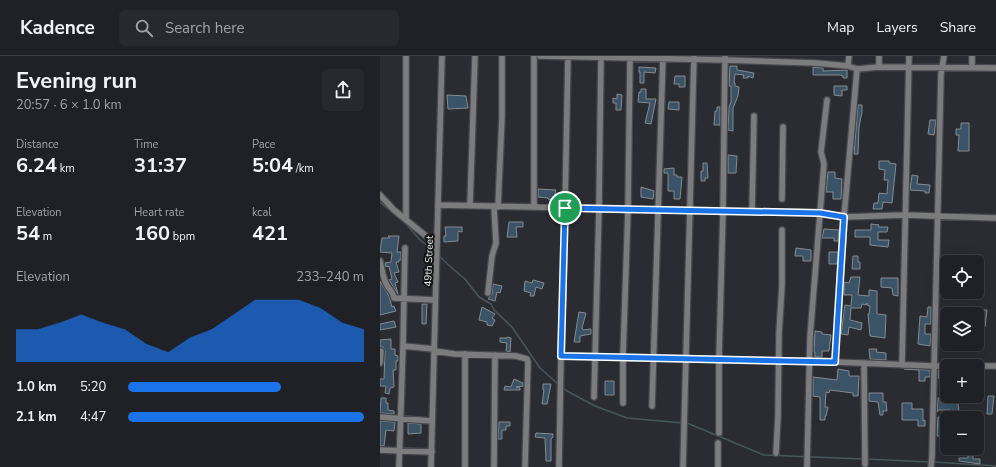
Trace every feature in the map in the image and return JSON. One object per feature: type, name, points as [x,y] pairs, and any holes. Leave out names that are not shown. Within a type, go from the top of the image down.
[{"type":"street","points":[[406,56],[406,219]]},
{"type":"street","name":"49th Street","points":[[431,467],[442,56]]},
{"type":"street","points":[[470,206],[475,56]]},
{"type":"street","points":[[488,293],[492,256],[496,244],[496,206],[502,117],[502,56]]},
{"type":"street","points":[[534,56],[534,207]]},
{"type":"street","points":[[540,56],[785,59],[848,66],[857,70],[879,66],[996,68]]},
{"type":"street","points":[[816,56],[816,63]]},
{"type":"street","points":[[848,66],[849,56]]},
{"type":"street","points":[[879,56],[879,66]]},
{"type":"street","points":[[902,365],[909,56]]},
{"type":"street","points":[[931,466],[941,74],[944,56]]},
{"type":"street","points":[[972,56],[972,67]]},
{"type":"street","points":[[559,467],[568,57]]},
{"type":"street","points":[[594,397],[601,57]]},
{"type":"street","points":[[683,467],[694,57]]},
{"type":"street","points":[[623,402],[632,58]]},
{"type":"street","points":[[652,406],[663,58]]},
{"type":"street","points":[[719,433],[719,359],[724,211],[725,58]]},
{"type":"street","points":[[835,362],[844,217],[857,70]]},
{"type":"street","points":[[807,467],[810,336],[824,164],[821,152],[827,100]]},
{"type":"street","points":[[752,212],[754,116]]},
{"type":"street","points":[[782,199],[783,127]]},
{"type":"street","points":[[380,194],[394,210],[437,245]]},
{"type":"street","points":[[438,205],[820,213],[844,217],[905,215],[996,218]]},
{"type":"street","points":[[776,453],[778,361],[782,285],[782,230]]},
{"type":"street","points":[[399,467],[405,248]]},
{"type":"street","points":[[380,261],[388,287],[392,290],[394,298],[435,300]]},
{"type":"street","points":[[403,346],[465,354],[521,356],[527,359],[524,467]]},
{"type":"street","points":[[380,363],[381,351]]},
{"type":"street","points":[[465,354],[465,467]]},
{"type":"street","points":[[494,467],[495,355]]},
{"type":"street","points":[[561,356],[835,362],[934,366],[996,366]]},
{"type":"street","points":[[864,363],[864,464]]},
{"type":"street","points":[[380,417],[432,421]]},
{"type":"street","points":[[718,443],[718,467]]},
{"type":"street","points":[[380,450],[432,452]]},
{"type":"building","points":[[730,66],[737,66],[737,70],[754,73],[753,78],[748,76],[748,78],[743,78],[744,75],[735,74],[734,83],[735,86],[739,87],[738,96],[733,108],[733,131],[728,130],[729,107],[731,102],[731,86],[729,86]]},
{"type":"building","points":[[639,67],[656,68],[655,73],[644,72],[644,83],[640,83]]},
{"type":"building","points":[[813,67],[823,68],[823,71],[847,70],[847,78],[843,78],[843,76],[840,75],[813,75]]},
{"type":"building","points":[[675,76],[685,76],[685,87],[679,87],[679,84],[674,84]]},
{"type":"building","points":[[834,86],[847,86],[847,90],[842,90],[842,96],[834,95]]},
{"type":"building","points":[[641,89],[646,89],[646,99],[656,99],[651,124],[645,123],[650,103],[638,102],[639,92],[641,92]]},
{"type":"building","points":[[617,94],[622,95],[621,110],[616,110],[616,103],[613,103],[613,98],[617,99]]},
{"type":"building","points":[[447,95],[466,96],[468,108],[448,109]]},
{"type":"building","points":[[669,102],[679,102],[679,110],[668,109]]},
{"type":"building","points":[[858,105],[862,105],[862,112],[859,127],[858,154],[854,154]]},
{"type":"building","points":[[717,107],[720,107],[720,125],[714,125],[715,111],[717,111]]},
{"type":"building","points":[[930,120],[936,120],[934,135],[928,134]]},
{"type":"building","points":[[961,123],[969,123],[969,151],[958,151],[959,135],[956,135],[956,129],[961,129]]},
{"type":"building","points":[[728,155],[737,156],[736,173],[728,173]]},
{"type":"building","points":[[879,161],[889,161],[889,163],[896,164],[892,203],[883,202],[882,209],[873,209],[874,203],[878,203],[879,193],[887,194],[888,180],[884,180],[885,170],[879,169]]},
{"type":"building","points":[[703,163],[707,163],[708,178],[705,178],[705,181],[701,181],[701,171],[703,171]]},
{"type":"building","points":[[674,168],[674,175],[677,175],[677,177],[682,177],[680,199],[674,199],[674,191],[668,191],[668,173],[664,173],[664,169]]},
{"type":"building","points":[[828,172],[835,172],[835,178],[842,179],[841,199],[833,199],[833,192],[826,192]]},
{"type":"building","points":[[912,175],[918,176],[917,184],[930,185],[929,193],[925,193],[925,191],[910,190]]},
{"type":"building","points":[[641,187],[654,191],[653,199],[641,197]]},
{"type":"building","points":[[538,189],[556,190],[553,200],[538,197]]},
{"type":"building","points":[[509,222],[523,222],[523,227],[516,227],[517,237],[507,237]]},
{"type":"building","points":[[871,224],[879,225],[878,227],[888,227],[887,232],[878,232],[878,240],[889,240],[888,247],[870,245],[870,237],[855,237],[855,230],[871,230]]},
{"type":"building","points":[[445,227],[462,227],[462,232],[458,231],[458,241],[444,242],[444,236],[446,236]]},
{"type":"building","points":[[824,229],[839,230],[838,241],[834,241],[834,238],[822,238]]},
{"type":"building","points":[[388,236],[399,236],[397,252],[401,252],[401,260],[396,262],[399,272],[394,273],[398,282],[395,283],[398,294],[389,280],[392,279],[389,266],[386,267],[385,263],[391,262],[392,253],[380,252],[382,238],[390,238]]},
{"type":"building","points":[[796,248],[811,250],[811,261],[803,261],[803,256],[795,256]]},
{"type":"building","points":[[829,252],[838,252],[837,264],[829,264]]},
{"type":"building","points":[[853,256],[858,256],[860,269],[852,269]]},
{"type":"building","points":[[851,277],[860,277],[858,295],[869,296],[869,290],[877,291],[877,314],[886,315],[885,338],[870,336],[868,314],[870,306],[867,305],[867,303],[866,305],[862,304],[861,308],[851,308],[850,320],[862,323],[861,330],[849,327],[848,335],[841,334],[845,305],[851,306],[852,295],[844,295],[844,282],[849,283]]},
{"type":"building","points":[[881,278],[898,278],[898,296],[893,295],[892,288],[881,287]]},
{"type":"building","points":[[533,280],[544,283],[542,289],[536,287],[534,296],[530,296],[531,293],[524,291],[525,281],[532,283]]},
{"type":"building","points":[[380,281],[389,296],[392,307],[394,306],[396,311],[380,315]]},
{"type":"building","points":[[493,284],[502,286],[500,293],[497,292],[495,301],[488,299],[492,294]]},
{"type":"building","points":[[422,304],[427,304],[426,324],[422,324]]},
{"type":"building","points":[[482,307],[495,314],[492,318],[495,320],[492,326],[487,325],[487,322],[479,320]]},
{"type":"building","points":[[928,307],[931,307],[931,324],[925,324],[925,334],[931,334],[930,346],[918,344],[920,316],[927,317]]},
{"type":"building","points":[[984,310],[987,310],[985,327]]},
{"type":"building","points":[[579,312],[586,313],[582,328],[583,330],[591,329],[591,334],[580,336],[580,342],[574,342]]},
{"type":"building","points":[[394,321],[396,327],[380,330],[380,324]]},
{"type":"building","points":[[815,331],[822,332],[822,334],[831,335],[829,351],[822,351],[822,357],[815,357]]},
{"type":"building","points":[[500,338],[511,338],[510,352],[506,351],[507,343],[500,342]]},
{"type":"building","points":[[391,339],[391,349],[395,349],[395,355],[398,356],[398,361],[396,361],[396,370],[393,370],[394,387],[390,388],[389,394],[385,393],[386,386],[380,386],[380,379],[384,379],[385,351],[383,347],[380,347],[380,340]]},
{"type":"building","points":[[869,349],[877,349],[876,352],[886,353],[886,360],[870,359]]},
{"type":"building","points":[[838,369],[849,371],[849,376],[859,376],[858,396],[853,396],[853,393],[830,390],[829,393],[826,392],[825,407],[828,407],[825,420],[820,420],[820,397],[813,396],[813,377],[837,380]]},
{"type":"building","points":[[904,369],[930,370],[930,377],[925,377],[925,381],[919,381],[919,370]]},
{"type":"building","points":[[938,370],[940,370],[940,378],[938,378]]},
{"type":"building","points":[[514,379],[523,383],[523,386],[516,387],[520,388],[520,390],[504,390],[505,386],[511,387]]},
{"type":"building","points":[[605,381],[614,381],[614,395],[605,395]]},
{"type":"building","points":[[543,384],[551,384],[547,404],[542,404],[544,390]]},
{"type":"building","points":[[869,393],[883,393],[883,402],[886,402],[887,411],[883,411],[883,415],[880,415],[878,402],[869,401]]},
{"type":"building","points":[[988,396],[994,396],[992,414],[987,414]]},
{"type":"building","points":[[381,398],[386,398],[388,410],[394,411],[394,414],[380,413]]},
{"type":"building","points":[[938,398],[940,398],[940,403],[958,403],[959,411],[938,410],[937,412]]},
{"type":"building","points":[[902,403],[912,403],[912,409],[923,409],[923,421],[925,420],[925,426],[918,426],[918,420],[902,420]]},
{"type":"building","points":[[938,417],[940,417],[940,436],[937,436]]},
{"type":"building","points":[[380,421],[395,422],[394,431],[386,430],[384,446],[380,446]]},
{"type":"building","points":[[499,422],[510,422],[510,426],[506,426],[506,430],[502,430],[502,439],[498,439]]},
{"type":"building","points":[[408,423],[421,424],[421,433],[408,434]]},
{"type":"building","points":[[536,433],[553,434],[551,439],[551,461],[546,461],[545,438],[535,437]]},
{"type":"building","points":[[968,455],[973,455],[973,459],[980,459],[980,464],[959,461],[959,458],[968,458]]},
{"type":"waterway","points":[[380,202],[435,252]]},
{"type":"waterway","points":[[439,256],[465,279],[479,297],[491,304],[494,310],[512,327],[540,368],[559,385]]},
{"type":"waterway","points":[[562,387],[595,406],[627,418],[683,423]]},
{"type":"waterway","points":[[687,423],[764,455],[862,459]]},
{"type":"waterway","points":[[866,459],[930,462]]},
{"type":"waterway","points":[[934,462],[996,466]]},
{"type":"route","points":[[565,208],[820,213],[844,217],[835,362],[561,356],[565,208]]}]
